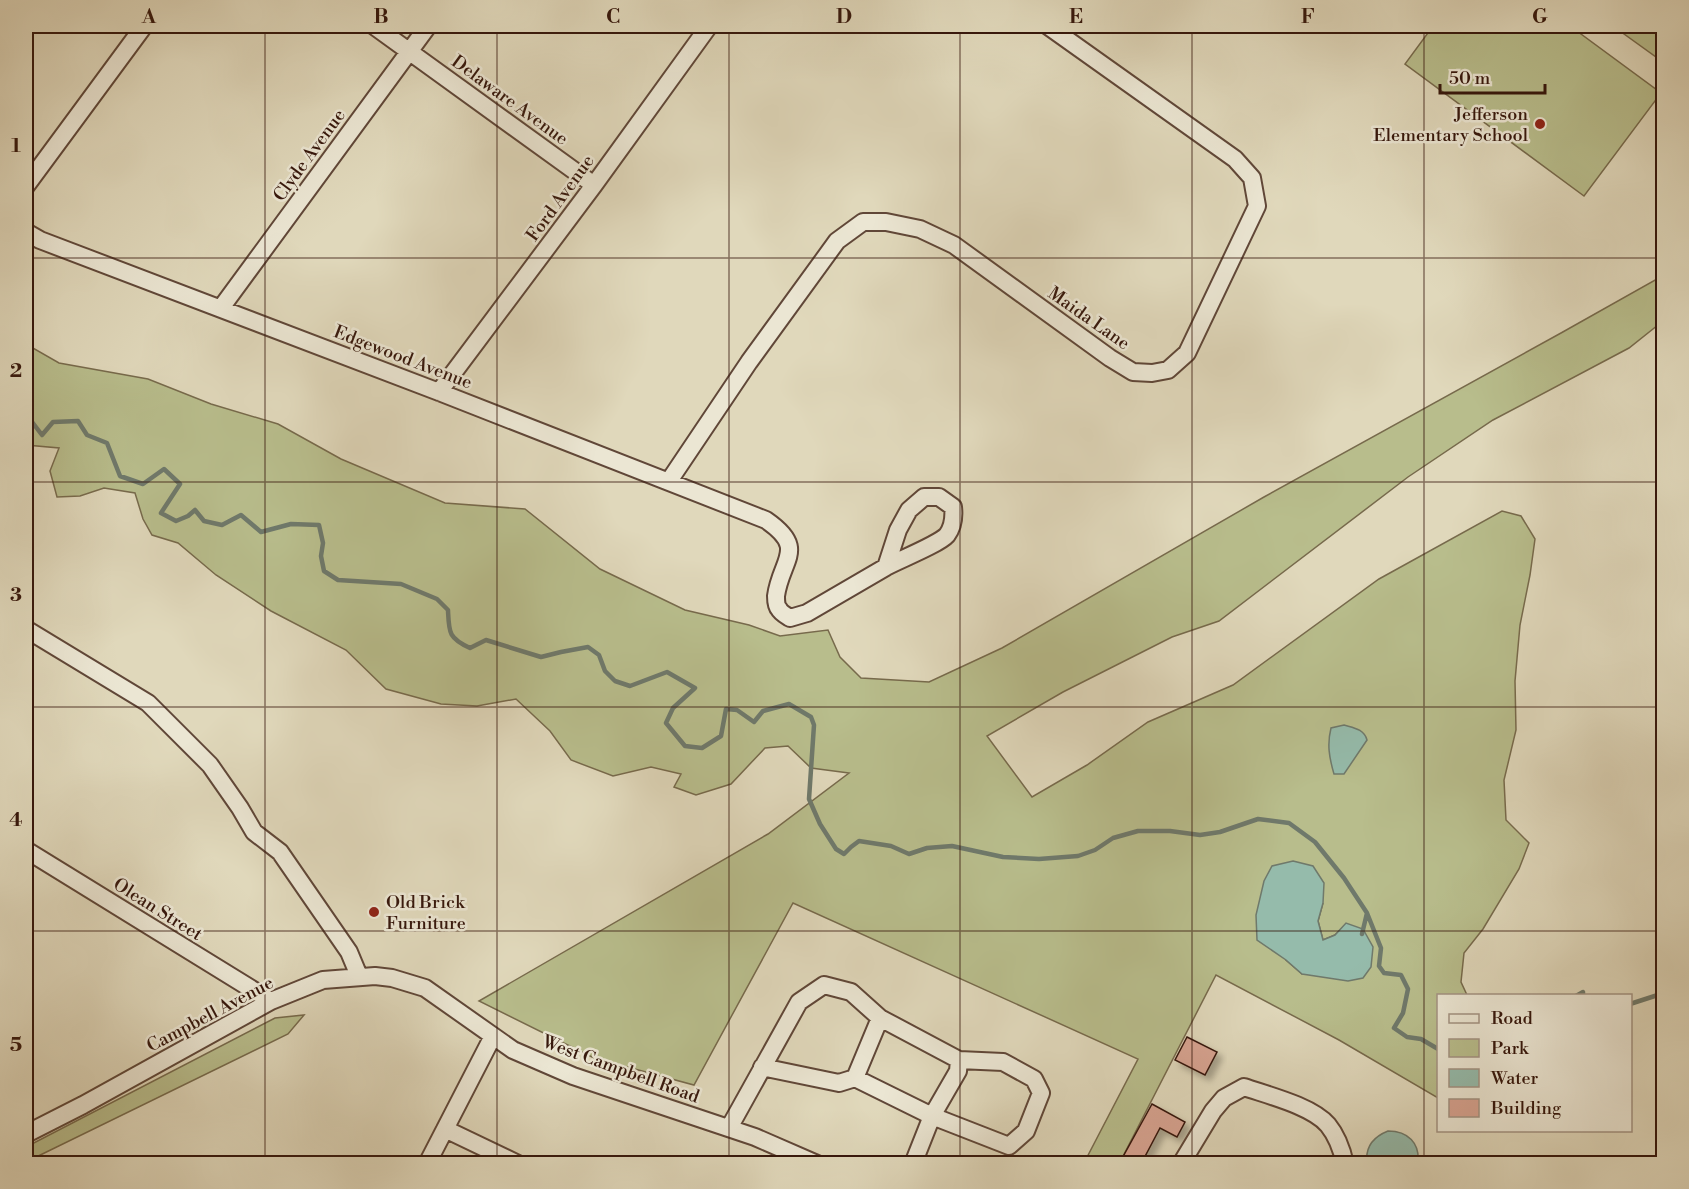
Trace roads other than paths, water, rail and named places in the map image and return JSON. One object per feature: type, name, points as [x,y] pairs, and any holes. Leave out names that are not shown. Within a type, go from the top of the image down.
[{"type":"street","points":[[26,186],[144,26]]},
{"type":"street","name":"Delaware Avenue","points":[[374,26],[594,185]]},
{"type":"street","name":"Clyde Avenue","points":[[221,308],[428,26]]},
{"type":"street","name":"Ford Avenue","points":[[439,392],[594,185],[709,26]]},
{"type":"street","name":"Maida Lane","points":[[669,481],[749,362],[837,241],[863,222],[886,222],[920,230],[954,245],[1110,358],[1133,372],[1152,374],[1167,370],[1187,353],[1257,206],[1252,178],[1235,159],[1048,26]]},
{"type":"street","name":"Edgewood Avenue","points":[[26,232],[40,240],[766,520],[779,530],[787,542],[790,554],[777,588],[776,600],[779,610],[790,618],[807,613],[886,567]]},
{"type":"street","points":[[924,497],[939,497],[953,507],[954,516],[946,536],[886,567],[898,530],[909,510],[924,497]]},
{"type":"street","points":[[26,629],[148,703],[210,765],[254,832],[280,852],[349,952],[359,976]]},
{"type":"street","name":"Olean Street","points":[[26,850],[271,1001]]},
{"type":"street","name":"Campbell Avenue","points":[[26,1134],[271,1001],[323,980],[359,976],[392,978],[424,988]]},
{"type":"street","points":[[729,1128],[762,1067],[799,1002],[824,985],[851,992],[880,1018],[959,1060],[1003,1062],[1034,1079],[1041,1093],[1026,1131],[1009,1146],[932,1116],[855,1078],[838,1083],[762,1067]]},
{"type":"street","name":"West Campbell Road","points":[[424,988],[513,1050],[573,1076],[755,1137],[817,1164]]},
{"type":"street","points":[[855,1078],[880,1018]]},
{"type":"street","points":[[427,1164],[493,1036]]},
{"type":"street","points":[[913,1164],[932,1116],[958,1071],[959,1060]]},
{"type":"street","points":[[1181,1164],[1213,1111],[1224,1098],[1244,1087],[1301,1106],[1327,1124],[1341,1148],[1346,1164]]},
{"type":"street","points":[[445,1129],[518,1164]]},
{"type":"water","points":[[1344,725],[1361,731],[1367,740],[1344,774],[1334,774],[1329,751],[1331,728]]},
{"type":"water","points":[[1293,861],[1313,866],[1324,883],[1323,903],[1318,921],[1323,940],[1335,935],[1346,923],[1363,929],[1373,947],[1371,967],[1363,978],[1348,981],[1302,974],[1257,940],[1256,915],[1264,881],[1272,866]]},
{"type":"water","points":[[1388,1131],[1401,1133],[1415,1144],[1418,1163],[1367,1163],[1367,1152],[1371,1143]]},
{"type":"waterway","points":[[26,414],[42,435],[53,422],[78,421],[87,435],[107,443],[120,476],[143,484],[164,469],[180,484],[161,513],[176,521],[195,510],[204,521],[222,525],[241,515],[261,532],[291,524],[319,525],[323,543],[321,556],[324,571],[338,580],[401,584],[437,599],[448,610],[451,634],[457,641],[470,648],[486,640],[541,657],[588,647],[599,655],[605,671],[615,681],[630,686],[667,672],[695,688],[673,708],[666,723],[685,746],[702,748],[721,736],[726,709],[737,710],[754,722],[763,711],[789,704],[811,717],[814,725],[809,799],[820,824],[836,849],[844,854],[859,841],[891,846],[909,854],[927,848],[952,846],[1003,857],[1039,859],[1078,856],[1095,850],[1113,838],[1138,831],[1170,831],[1200,835],[1220,832],[1258,819],[1289,823],[1315,842],[1344,878],[1367,913],[1381,948],[1379,966],[1384,973],[1401,975],[1408,989],[1403,1013],[1394,1028],[1407,1037],[1421,1039],[1437,1048]]},
{"type":"waterway","points":[[1362,934],[1367,913]]},
{"type":"waterway","points":[[1580,994],[1583,992],[1583,994]]},
{"type":"waterway","points":[[1632,1003],[1664,993]]},
{"type":"place","name":"Jefferson Elementary School","points":[[1540,124]]},
{"type":"place","name":"Old Brick Furniture","points":[[374,912]]}]
